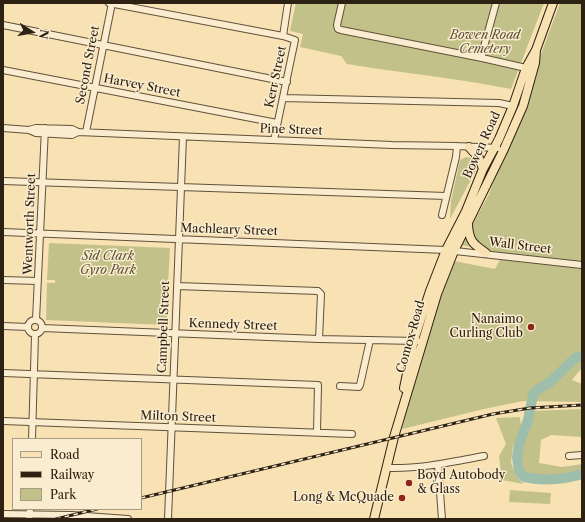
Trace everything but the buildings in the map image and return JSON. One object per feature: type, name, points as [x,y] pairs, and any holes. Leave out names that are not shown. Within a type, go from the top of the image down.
[{"type":"main road","name":"Bowen Road","points":[[450,250],[483,169],[513,106],[526,68],[536,50],[553,3]]},
{"type":"main road","name":"Bowen Road","points":[[450,250],[468,224],[523,106],[535,62],[536,50]]},
{"type":"main road","points":[[469,147],[479,158],[483,169]]},
{"type":"main road","points":[[468,224],[470,238],[475,246],[486,253]]},
{"type":"main road","name":"Comox Road","points":[[396,432],[414,340],[424,306],[450,250]]},
{"type":"main road","name":"Comox Road","points":[[374,519],[396,432],[450,250]]},
{"type":"street","points":[[111,3],[283,36]]},
{"type":"street","name":"Second Street","points":[[86,132],[111,3]]},
{"type":"street","name":"Kerr Street","points":[[274,140],[295,40],[283,36],[288,3]]},
{"type":"street","points":[[342,3],[337,25],[338,29],[526,68]]},
{"type":"street","points":[[482,58],[496,3]]},
{"type":"street","points":[[3,25],[287,82]]},
{"type":"street","name":"Harvey Street","points":[[3,70],[277,123]]},
{"type":"street","points":[[283,98],[498,103],[513,106]]},
{"type":"street","name":"Pine Street","points":[[3,128],[29,130],[36,128],[45,131],[72,129],[78,132],[183,137],[457,146],[504,149]]},
{"type":"street","name":"Wentworth Street","points":[[36,320],[45,131]]},
{"type":"street","name":"Campbell Street","points":[[168,519],[183,137]]},
{"type":"street","points":[[442,215],[456,157],[457,146]]},
{"type":"street","points":[[3,181],[446,196]]},
{"type":"street","name":"Machleary Street","points":[[3,232],[450,250]]},
{"type":"street","name":"Wall Street","points":[[450,250],[582,265]]},
{"type":"street","points":[[3,280],[38,281]]},
{"type":"street","points":[[177,286],[320,291],[319,339]]},
{"type":"street","points":[[36,320],[40,323],[42,328],[39,333],[30,333],[28,327],[30,322],[36,320]]},
{"type":"street","points":[[3,326],[28,327]]},
{"type":"street","name":"Kennedy Street","points":[[42,328],[319,339],[414,340],[423,343]]},
{"type":"street","points":[[32,438],[35,334]]},
{"type":"street","points":[[340,386],[359,387],[370,340]]},
{"type":"street","points":[[3,373],[318,385],[317,432]]},
{"type":"street","name":"Milton Street","points":[[3,421],[352,434]]},
{"type":"street","points":[[568,456],[582,455]]},
{"type":"street","points":[[387,468],[438,464],[484,456]]},
{"type":"street","points":[[438,464],[442,519]]},
{"type":"street","points":[[3,514],[72,515],[128,519]]},
{"type":"green space","name":"Bowen Road Cemetery","points":[[296,3],[544,3],[511,89],[347,64],[341,56],[300,47],[303,34],[290,31]]},
{"type":"green space","points":[[560,3],[582,3],[582,368],[572,380],[582,384],[582,402],[523,401],[402,429],[431,306],[454,261],[495,269],[503,254],[462,245],[489,194]]},
{"type":"green space","points":[[466,157],[471,158],[474,161],[476,170],[450,219],[451,201],[460,160]]},
{"type":"green space","name":"Sid Clark Gyro Park","points":[[49,243],[170,248],[168,285],[162,284],[162,287],[168,288],[167,325],[46,320],[47,283],[55,283],[55,280],[47,280]]},
{"type":"green space","points":[[582,409],[582,437],[551,435],[541,440],[539,463],[562,467],[582,464],[582,471],[555,476],[528,476],[523,467],[521,451],[532,411]]},
{"type":"green space","points":[[520,417],[521,426],[513,446],[511,462],[515,474],[523,484],[502,480],[499,456],[506,444],[496,418]]},
{"type":"green space","points":[[510,490],[551,493],[550,504],[509,502]]},
{"type":"waterway","points":[[582,356],[575,358],[550,382],[536,391],[533,395],[528,420],[519,444],[517,457],[519,471],[524,477],[553,479],[568,478],[582,474]]},
{"type":"railway","points":[[142,498],[493,414],[530,408],[582,405]]},
{"type":"railway","points":[[56,519],[93,510]]},
{"type":"place","name":"Nanaimo Curling Club","points":[[531,327]]},
{"type":"place","name":"Boyd Autobody & Glass","points":[[409,483]]},
{"type":"place","name":"Long & McQuade","points":[[402,498]]}]
